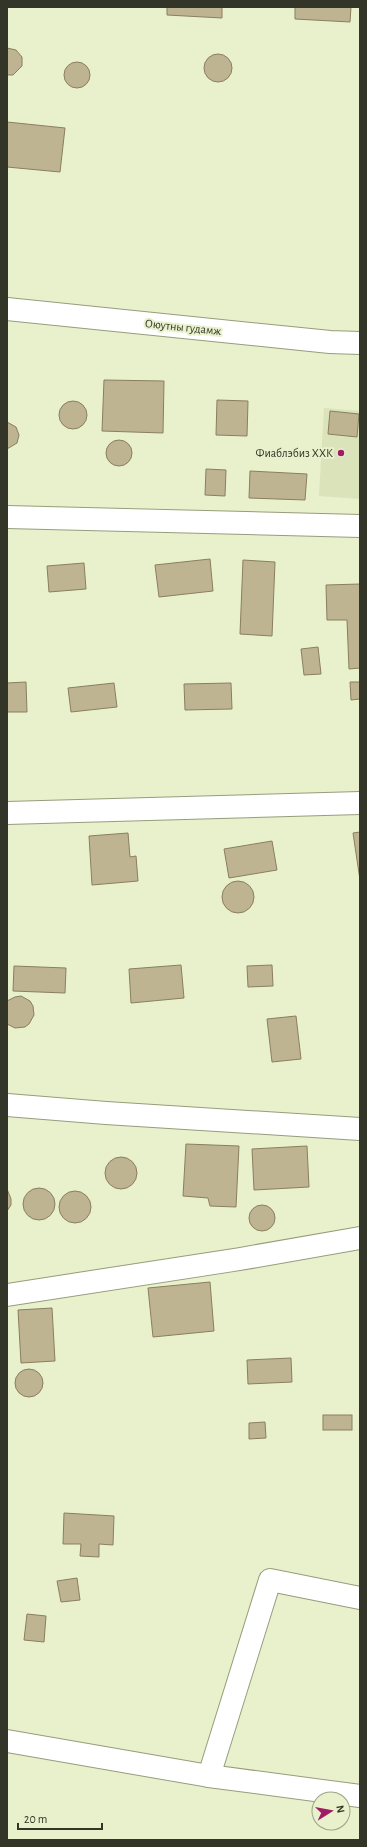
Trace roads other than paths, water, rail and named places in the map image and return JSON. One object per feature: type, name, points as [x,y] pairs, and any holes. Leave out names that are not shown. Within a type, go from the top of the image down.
[{"type":"street","name":"Оюутны гудамж","points":[[7,310],[330,342],[360,343]]},
{"type":"street","points":[[7,517],[360,526]]},
{"type":"street","points":[[7,812],[360,803]]},
{"type":"street","points":[[7,1105],[106,1114],[360,1129]]},
{"type":"street","points":[[7,1295],[240,1259],[360,1238]]},
{"type":"street","points":[[209,1776],[270,1580],[360,1598]]},
{"type":"street","points":[[7,1741],[209,1776],[360,1796]]},
{"type":"place","name":"Фиаблэбиз ХХК","points":[[341,453]]}]
